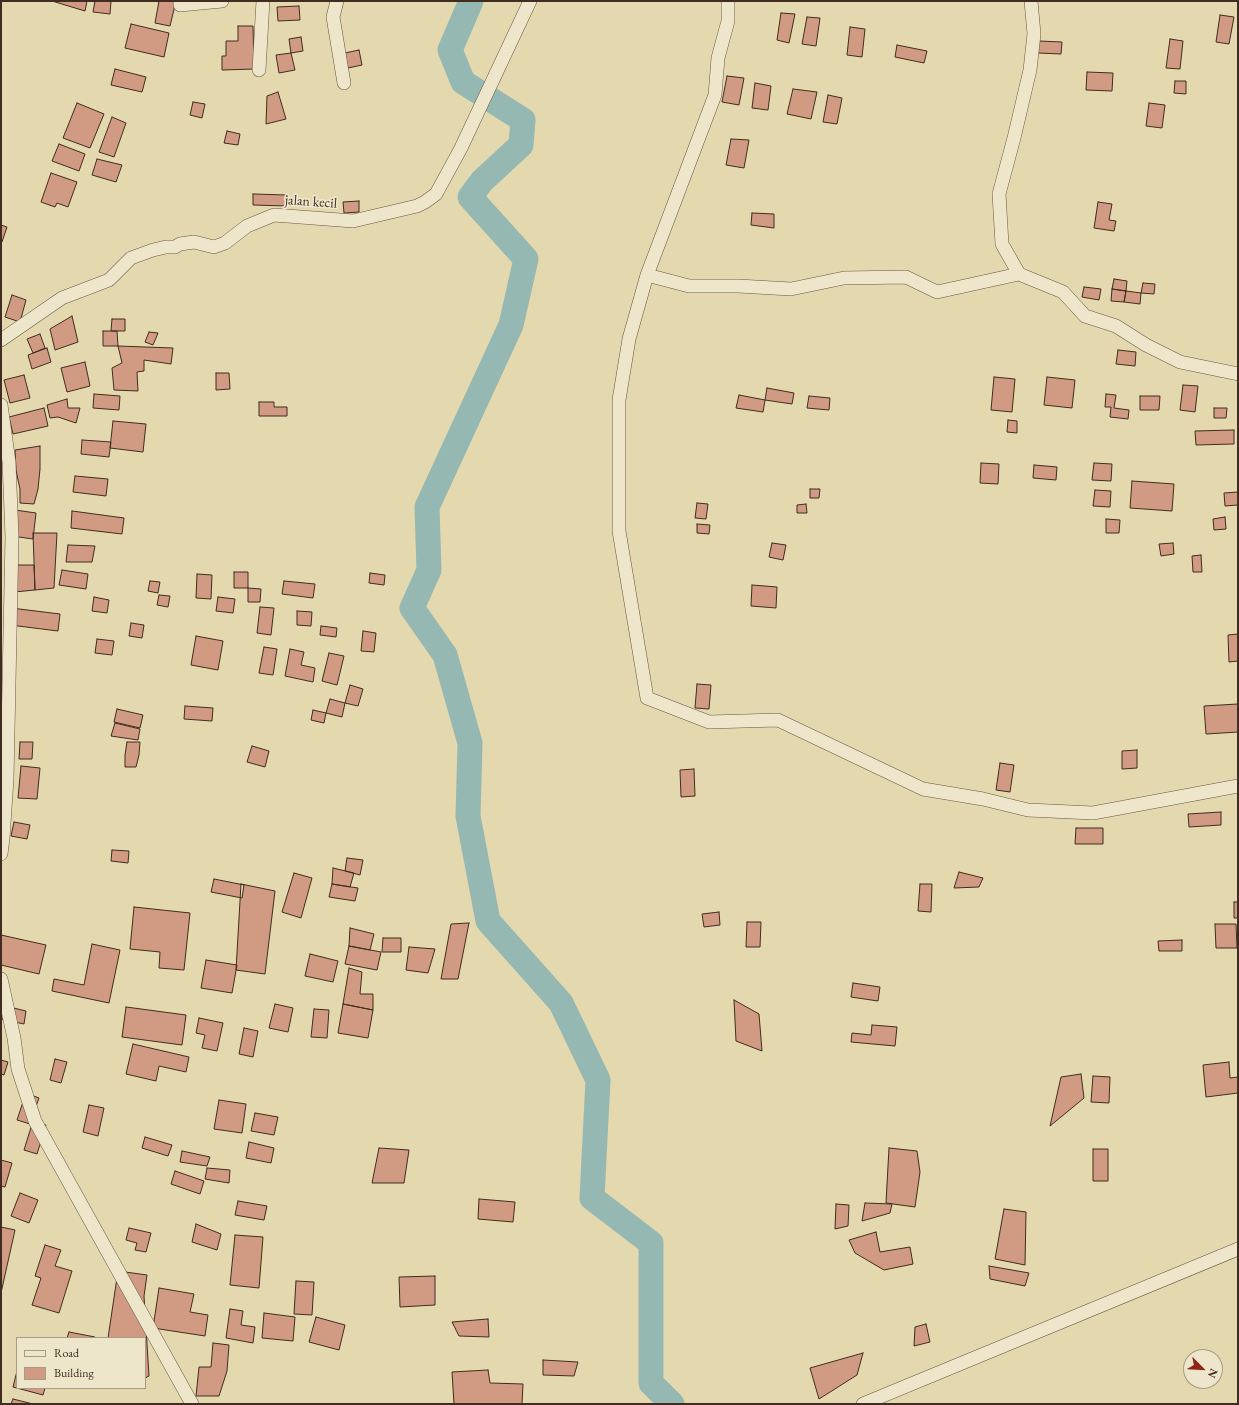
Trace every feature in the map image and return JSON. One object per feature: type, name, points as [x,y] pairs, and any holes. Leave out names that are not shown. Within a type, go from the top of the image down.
[{"type":"street","points":[[180,1],[180,5],[222,1]]},
{"type":"street","points":[[259,70],[264,1]]},
{"type":"street","points":[[337,1],[333,17],[344,83]]},
{"type":"street","name":"jalan kecil","points":[[1,340],[62,298],[109,280],[131,258],[153,250],[166,247],[175,247],[180,244],[194,242],[214,248],[225,243],[248,226],[274,215],[353,221],[416,206],[425,202],[436,194],[458,154],[530,1]]},
{"type":"street","points":[[728,1],[728,21],[718,58],[715,95],[647,275],[629,339],[619,400],[619,531],[647,698],[709,722],[778,720],[924,789],[983,799],[1028,810],[1093,813],[1238,786]]},
{"type":"street","points":[[1019,274],[1002,244],[999,194],[1016,131],[1030,70],[1034,34],[1031,1]]},
{"type":"street","points":[[647,275],[689,286],[738,286],[791,289],[844,278],[906,277],[937,292],[1019,274],[1063,292],[1085,316],[1116,326],[1146,345],[1180,362],[1238,374]]},
{"type":"street","points":[[1,405],[9,462],[12,538],[7,779],[1,854]]},
{"type":"street","points":[[1,979],[14,1038],[18,1069],[35,1122],[192,1404]]},
{"type":"street","points":[[863,1404],[1238,1249]]},
{"type":"building","points":[[52,1],[87,1],[85,11]]},
{"type":"building","points":[[95,1],[111,1],[110,14],[93,12]]},
{"type":"building","points":[[159,1],[176,1],[170,26],[155,23]]},
{"type":"building","points":[[299,6],[300,20],[278,21],[277,7]]},
{"type":"building","points":[[781,13],[795,14],[789,43],[777,40]]},
{"type":"building","points":[[1220,15],[1234,17],[1229,44],[1216,42]]},
{"type":"building","points":[[807,17],[820,18],[816,46],[802,44]]},
{"type":"building","points":[[131,24],[169,33],[164,57],[125,48]]},
{"type":"building","points":[[238,26],[253,26],[254,69],[222,70],[222,56],[226,56],[226,41],[238,41]]},
{"type":"building","points":[[850,27],[865,29],[862,57],[847,55]]},
{"type":"building","points":[[301,37],[303,51],[291,53],[289,39]]},
{"type":"building","points":[[1170,39],[1183,41],[1180,69],[1166,68]]},
{"type":"building","points":[[1039,41],[1062,42],[1061,54],[1038,53]]},
{"type":"building","points":[[897,45],[927,51],[924,63],[895,57]]},
{"type":"building","points":[[359,50],[362,65],[348,68],[345,53]]},
{"type":"building","points":[[291,53],[295,70],[279,73],[276,55]]},
{"type":"building","points":[[115,69],[146,77],[142,92],[111,85]]},
{"type":"building","points":[[1087,72],[1113,73],[1112,91],[1086,90]]},
{"type":"building","points":[[727,76],[744,78],[739,105],[722,102]]},
{"type":"building","points":[[1175,81],[1186,81],[1186,94],[1174,93]]},
{"type":"building","points":[[755,83],[771,86],[768,110],[752,108]]},
{"type":"building","points":[[793,89],[817,92],[811,119],[787,114]]},
{"type":"building","points":[[278,92],[286,119],[266,124],[267,96]]},
{"type":"building","points":[[828,95],[842,98],[837,124],[823,122]]},
{"type":"building","points":[[193,102],[205,104],[202,118],[190,115]]},
{"type":"building","points":[[77,103],[104,114],[90,148],[63,138]]},
{"type":"building","points":[[1149,103],[1165,105],[1162,128],[1146,126]]},
{"type":"building","points":[[112,117],[126,123],[114,157],[99,152]]},
{"type":"building","points":[[227,131],[240,134],[238,145],[224,143]]},
{"type":"building","points":[[731,139],[749,140],[744,168],[726,165]]},
{"type":"building","points":[[59,144],[85,154],[79,171],[52,161]]},
{"type":"building","points":[[97,159],[122,165],[116,182],[92,175]]},
{"type":"building","points":[[51,173],[77,182],[68,207],[57,203],[55,207],[41,202]]},
{"type":"building","points":[[253,194],[287,195],[287,206],[253,205]]},
{"type":"building","points":[[359,201],[359,212],[344,213],[343,202]]},
{"type":"building","points":[[1098,202],[1112,204],[1109,220],[1116,221],[1114,231],[1094,228]]},
{"type":"building","points":[[752,213],[774,214],[774,228],[751,225]]},
{"type":"building","points":[[1,225],[7,227],[2,242],[1,242]]},
{"type":"building","points":[[1114,279],[1127,281],[1126,291],[1112,289]]},
{"type":"building","points":[[1143,283],[1155,284],[1154,294],[1141,293]]},
{"type":"building","points":[[1084,287],[1101,289],[1099,300],[1082,297]]},
{"type":"building","points":[[1112,289],[1126,291],[1124,302],[1111,301]]},
{"type":"building","points":[[1126,291],[1141,293],[1140,304],[1124,302]]},
{"type":"building","points":[[12,295],[26,300],[20,322],[5,317]]},
{"type":"building","points":[[72,316],[78,342],[55,350],[50,329]]},
{"type":"building","points":[[112,319],[125,319],[125,331],[111,331]]},
{"type":"building","points":[[103,331],[117,331],[118,346],[103,346]]},
{"type":"building","points":[[149,332],[158,333],[153,345],[145,342]]},
{"type":"building","points":[[40,334],[45,348],[33,353],[27,339]]},
{"type":"building","points":[[118,346],[173,348],[171,364],[144,360],[144,371],[137,372],[138,391],[114,390],[112,368],[122,363]]},
{"type":"building","points":[[47,348],[51,362],[32,369],[28,355]]},
{"type":"building","points":[[1118,350],[1136,352],[1135,366],[1116,364]]},
{"type":"building","points":[[85,362],[90,386],[67,392],[61,368]]},
{"type":"building","points":[[216,373],[229,373],[230,389],[216,390]]},
{"type":"building","points":[[24,375],[30,398],[10,403],[4,380]]},
{"type":"building","points":[[994,377],[1015,379],[1012,412],[991,410]]},
{"type":"building","points":[[1047,377],[1075,380],[1072,408],[1044,405]]},
{"type":"building","points":[[1183,385],[1198,386],[1195,412],[1180,410]]},
{"type":"building","points":[[767,388],[794,393],[792,404],[765,400]]},
{"type":"building","points":[[94,394],[120,396],[119,410],[93,408]]},
{"type":"building","points":[[1106,394],[1116,395],[1114,408],[1129,410],[1128,419],[1110,417],[1111,407],[1105,407]]},
{"type":"building","points":[[739,395],[765,400],[763,412],[736,408]]},
{"type":"building","points":[[809,396],[830,398],[829,410],[807,408]]},
{"type":"building","points":[[1140,396],[1160,396],[1159,410],[1140,410]]},
{"type":"building","points":[[67,399],[68,408],[80,408],[76,423],[58,417],[50,418],[47,405]]},
{"type":"building","points":[[259,402],[274,402],[274,407],[287,407],[287,416],[259,416]]},
{"type":"building","points":[[44,408],[48,426],[13,434],[9,417]]},
{"type":"building","points":[[1214,408],[1227,408],[1226,418],[1214,418]]},
{"type":"building","points":[[1008,420],[1017,421],[1017,433],[1007,432]]},
{"type":"building","points":[[113,421],[146,424],[143,452],[110,448]]},
{"type":"building","points":[[1234,430],[1234,444],[1196,445],[1195,431]]},
{"type":"building","points":[[82,440],[111,442],[109,457],[81,454]]},
{"type":"building","points":[[40,446],[38,489],[34,504],[20,503],[20,489],[16,470],[15,450]]},
{"type":"building","points":[[981,463],[999,464],[998,484],[980,483]]},
{"type":"building","points":[[1094,463],[1112,464],[1111,481],[1092,480]]},
{"type":"building","points":[[1034,465],[1057,467],[1056,480],[1033,478]]},
{"type":"building","points":[[75,476],[108,479],[106,496],[73,492]]},
{"type":"building","points":[[1132,481],[1174,484],[1172,511],[1130,508]]},
{"type":"building","points":[[810,489],[820,489],[819,498],[810,498]]},
{"type":"building","points":[[1095,490],[1111,491],[1110,507],[1093,506]]},
{"type":"building","points":[[1238,492],[1238,505],[1225,506],[1224,493]]},
{"type":"building","points":[[697,503],[708,504],[706,519],[695,518]]},
{"type":"building","points":[[806,504],[807,513],[797,513],[797,505]]},
{"type":"building","points":[[15,510],[36,513],[33,539],[12,536]]},
{"type":"building","points":[[72,511],[124,518],[122,534],[71,528]]},
{"type":"building","points":[[1225,517],[1226,529],[1214,530],[1213,519]]},
{"type":"building","points":[[1106,519],[1120,520],[1119,533],[1106,533]]},
{"type":"building","points":[[697,524],[710,525],[709,534],[697,533]]},
{"type":"building","points":[[33,533],[57,533],[54,588],[35,590]]},
{"type":"building","points":[[772,543],[786,545],[783,560],[769,557]]},
{"type":"building","points":[[1173,543],[1174,554],[1161,556],[1159,544]]},
{"type":"building","points":[[68,545],[95,546],[92,562],[66,562]]},
{"type":"building","points":[[1201,555],[1202,572],[1193,572],[1192,556]]},
{"type":"building","points":[[14,565],[34,565],[35,590],[14,592]]},
{"type":"building","points":[[62,570],[88,574],[86,589],[59,585]]},
{"type":"building","points":[[234,572],[248,572],[248,588],[234,588]]},
{"type":"building","points":[[370,573],[385,575],[384,585],[369,583]]},
{"type":"building","points":[[197,574],[212,575],[211,599],[196,598]]},
{"type":"building","points":[[150,581],[160,582],[158,593],[148,591]]},
{"type":"building","points":[[284,581],[315,584],[313,598],[282,594]]},
{"type":"building","points":[[752,585],[777,587],[776,608],[751,606]]},
{"type":"building","points":[[248,588],[261,589],[260,602],[248,602]]},
{"type":"building","points":[[159,595],[170,596],[168,607],[157,605]]},
{"type":"building","points":[[94,597],[109,600],[107,613],[92,611]]},
{"type":"building","points":[[218,597],[235,599],[233,613],[216,611]]},
{"type":"building","points":[[260,607],[274,608],[271,635],[257,633]]},
{"type":"building","points":[[11,608],[60,614],[58,631],[10,625]]},
{"type":"building","points":[[297,611],[312,612],[311,626],[297,625]]},
{"type":"building","points":[[131,623],[144,625],[142,638],[129,636]]},
{"type":"building","points":[[321,626],[337,628],[336,637],[320,635]]},
{"type":"building","points":[[363,631],[376,633],[374,652],[361,651]]},
{"type":"building","points":[[1238,634],[1238,661],[1229,662],[1228,635]]},
{"type":"building","points":[[196,636],[223,641],[218,670],[191,665]]},
{"type":"building","points":[[97,639],[114,641],[112,655],[95,653]]},
{"type":"building","points":[[264,647],[277,649],[273,675],[259,673]]},
{"type":"building","points":[[290,649],[304,652],[301,665],[315,668],[313,682],[285,676]]},
{"type":"building","points":[[329,653],[344,656],[337,685],[322,681]]},
{"type":"building","points":[[697,684],[711,685],[709,709],[695,708]]},
{"type":"building","points":[[350,685],[363,689],[358,706],[345,703]]},
{"type":"building","points":[[330,699],[345,703],[342,717],[326,713]]},
{"type":"building","points":[[1238,704],[1238,732],[1206,734],[1204,706]]},
{"type":"building","points":[[185,706],[213,708],[212,721],[184,719]]},
{"type":"building","points":[[117,709],[143,715],[140,728],[114,722]]},
{"type":"building","points":[[313,710],[326,713],[324,723],[311,720]]},
{"type":"building","points":[[115,723],[140,729],[138,740],[111,736]]},
{"type":"building","points":[[20,742],[33,742],[32,759],[19,759]]},
{"type":"building","points":[[127,742],[140,742],[136,767],[125,767]]},
{"type":"building","points":[[252,746],[269,751],[265,767],[247,762]]},
{"type":"building","points":[[1137,750],[1137,768],[1122,769],[1122,751]]},
{"type":"building","points":[[1000,763],[1014,765],[1010,792],[996,790]]},
{"type":"building","points":[[21,766],[40,768],[37,799],[18,798]]},
{"type":"building","points":[[694,769],[695,796],[681,797],[680,770]]},
{"type":"building","points":[[1221,812],[1221,825],[1189,827],[1188,814]]},
{"type":"building","points":[[14,822],[30,825],[27,839],[11,836]]},
{"type":"building","points":[[1076,828],[1103,828],[1103,844],[1075,844]]},
{"type":"building","points":[[112,850],[129,851],[128,863],[111,861]]},
{"type":"building","points":[[347,858],[363,860],[360,875],[345,871]]},
{"type":"building","points":[[333,868],[354,873],[350,887],[332,884]]},
{"type":"building","points":[[959,872],[983,878],[979,887],[954,888]]},
{"type":"building","points":[[294,873],[312,878],[301,918],[282,912]]},
{"type":"building","points":[[214,879],[244,885],[242,898],[211,892]]},
{"type":"building","points":[[241,884],[275,891],[265,974],[236,970]]},
{"type":"building","points":[[332,884],[358,888],[355,901],[329,897]]},
{"type":"building","points":[[920,884],[932,884],[931,912],[918,911]]},
{"type":"building","points":[[1234,902],[1238,902],[1238,918],[1234,918]]},
{"type":"building","points":[[134,907],[190,913],[184,970],[159,968],[160,952],[130,949]]},
{"type":"building","points":[[719,912],[720,925],[704,927],[702,914]]},
{"type":"building","points":[[747,922],[761,922],[760,947],[746,947]]},
{"type":"building","points":[[469,923],[458,979],[441,979],[451,924]]},
{"type":"building","points":[[1215,924],[1236,924],[1237,948],[1216,948]]},
{"type":"building","points":[[350,928],[374,934],[370,950],[349,946]]},
{"type":"building","points":[[1,935],[46,945],[39,974],[1,965]]},
{"type":"building","points":[[383,938],[401,938],[401,952],[382,952]]},
{"type":"building","points":[[1182,940],[1182,951],[1159,951],[1158,941]]},
{"type":"building","points":[[92,944],[120,950],[109,1003],[52,991],[54,979],[84,985]]},
{"type":"building","points":[[349,946],[381,952],[377,970],[345,964]]},
{"type":"building","points":[[409,947],[435,949],[428,973],[406,970]]},
{"type":"building","points":[[310,954],[338,961],[333,982],[305,976]]},
{"type":"building","points":[[206,960],[237,965],[232,993],[201,988]]},
{"type":"building","points":[[349,968],[362,972],[360,994],[373,994],[373,1010],[343,1004]]},
{"type":"building","points":[[853,983],[880,987],[878,1001],[851,997]]},
{"type":"building","points":[[734,1000],[759,1014],[762,1051],[736,1041]]},
{"type":"building","points":[[275,1004],[293,1008],[288,1032],[269,1028]]},
{"type":"building","points":[[343,1004],[373,1010],[368,1038],[338,1033]]},
{"type":"building","points":[[1,1005],[26,1011],[24,1024],[1,1019]]},
{"type":"building","points":[[126,1007],[186,1015],[182,1045],[122,1037]]},
{"type":"building","points":[[314,1009],[329,1010],[327,1038],[311,1037]]},
{"type":"building","points":[[199,1018],[223,1023],[217,1051],[202,1048],[205,1035],[196,1033]]},
{"type":"building","points":[[872,1025],[897,1027],[895,1046],[851,1042],[852,1033],[871,1035]]},
{"type":"building","points":[[244,1028],[258,1031],[253,1057],[239,1054]]},
{"type":"building","points":[[133,1044],[189,1057],[186,1072],[159,1066],[156,1081],[126,1074]]},
{"type":"building","points":[[55,1059],[67,1062],[61,1083],[50,1080]]},
{"type":"building","points":[[1,1060],[8,1062],[4,1075],[1,1074]]},
{"type":"building","points":[[1229,1062],[1230,1078],[1238,1077],[1238,1093],[1206,1097],[1203,1065]]},
{"type":"building","points":[[1081,1074],[1084,1098],[1050,1126],[1061,1077]]},
{"type":"building","points":[[1093,1076],[1110,1077],[1109,1103],[1091,1102]]},
{"type":"building","points":[[26,1093],[39,1098],[30,1124],[17,1120]]},
{"type":"building","points":[[219,1100],[246,1104],[242,1133],[214,1129]]},
{"type":"building","points":[[89,1105],[104,1108],[98,1136],[83,1132]]},
{"type":"building","points":[[255,1113],[278,1117],[274,1135],[251,1131]]},
{"type":"building","points":[[33,1121],[46,1125],[37,1154],[24,1150]]},
{"type":"building","points":[[145,1137],[172,1145],[168,1156],[142,1148]]},
{"type":"building","points":[[249,1142],[274,1148],[271,1163],[246,1158]]},
{"type":"building","points":[[379,1148],[409,1150],[404,1183],[372,1183]]},
{"type":"building","points":[[889,1148],[917,1151],[920,1172],[915,1207],[886,1203]]},
{"type":"building","points":[[1093,1149],[1108,1149],[1108,1181],[1093,1181]]},
{"type":"building","points":[[182,1151],[210,1157],[207,1166],[180,1162]]},
{"type":"building","points":[[1,1160],[12,1163],[5,1187],[1,1186]]},
{"type":"building","points":[[207,1168],[230,1170],[229,1183],[205,1179]]},
{"type":"building","points":[[175,1171],[204,1181],[200,1194],[171,1184]]},
{"type":"building","points":[[20,1193],[38,1200],[29,1223],[11,1216]]},
{"type":"building","points":[[479,1199],[515,1202],[513,1222],[478,1219]]},
{"type":"building","points":[[238,1201],[267,1206],[264,1220],[235,1215]]},
{"type":"building","points":[[865,1203],[892,1204],[890,1213],[862,1221]]},
{"type":"building","points":[[836,1204],[849,1205],[848,1226],[835,1229]]},
{"type":"building","points":[[1004,1209],[1026,1212],[1025,1265],[995,1259]]},
{"type":"building","points":[[196,1224],[221,1234],[217,1250],[192,1242]]},
{"type":"building","points":[[1,1227],[15,1230],[1,1293]]},
{"type":"building","points":[[129,1228],[151,1233],[146,1252],[135,1250],[137,1243],[126,1240]]},
{"type":"building","points":[[876,1232],[880,1252],[910,1247],[913,1264],[884,1270],[855,1253],[849,1240]]},
{"type":"building","points":[[235,1235],[263,1237],[259,1288],[230,1285]]},
{"type":"building","points":[[45,1245],[61,1250],[55,1266],[72,1271],[59,1313],[32,1305],[41,1278],[35,1276]]},
{"type":"building","points":[[989,1266],[1029,1273],[1025,1286],[990,1279]]},
{"type":"building","points":[[118,1271],[147,1275],[144,1296],[149,1376],[146,1378],[146,1337],[108,1337]]},
{"type":"building","points":[[435,1276],[435,1305],[400,1307],[399,1277]]},
{"type":"building","points":[[296,1281],[314,1282],[312,1315],[294,1314]]},
{"type":"building","points":[[159,1288],[194,1294],[190,1312],[208,1315],[205,1336],[153,1328]]},
{"type":"building","points":[[230,1309],[243,1311],[241,1325],[255,1327],[253,1343],[226,1338]]},
{"type":"building","points":[[264,1313],[295,1317],[293,1341],[262,1338]]},
{"type":"building","points":[[316,1317],[345,1325],[339,1350],[309,1342]]},
{"type":"building","points":[[488,1319],[489,1337],[459,1336],[452,1322]]},
{"type":"building","points":[[926,1324],[930,1342],[914,1346],[915,1327]]},
{"type":"building","points":[[69,1332],[95,1337],[67,1337]]},
{"type":"building","points":[[213,1343],[229,1345],[227,1371],[219,1396],[196,1396],[199,1367],[211,1367]]},
{"type":"building","points":[[863,1353],[857,1375],[819,1399],[810,1368]]},
{"type":"building","points":[[543,1360],[578,1362],[574,1376],[543,1375]]},
{"type":"building","points":[[488,1370],[490,1383],[523,1384],[522,1404],[454,1404],[452,1372]]},
{"type":"building","points":[[16,1375],[16,1388],[13,1387]]},
{"type":"building","points":[[20,1389],[45,1389],[43,1395]]},
{"type":"building","points":[[13,1399],[33,1404],[11,1404]]},
{"type":"waterway","points":[[471,1],[450,50],[463,82],[523,120],[521,145],[482,181],[470,197],[526,259],[511,325],[427,507],[429,570],[412,608],[445,655],[470,743],[468,816],[488,921],[561,1003],[598,1080],[592,1198],[651,1243],[651,1383],[672,1404]]}]
